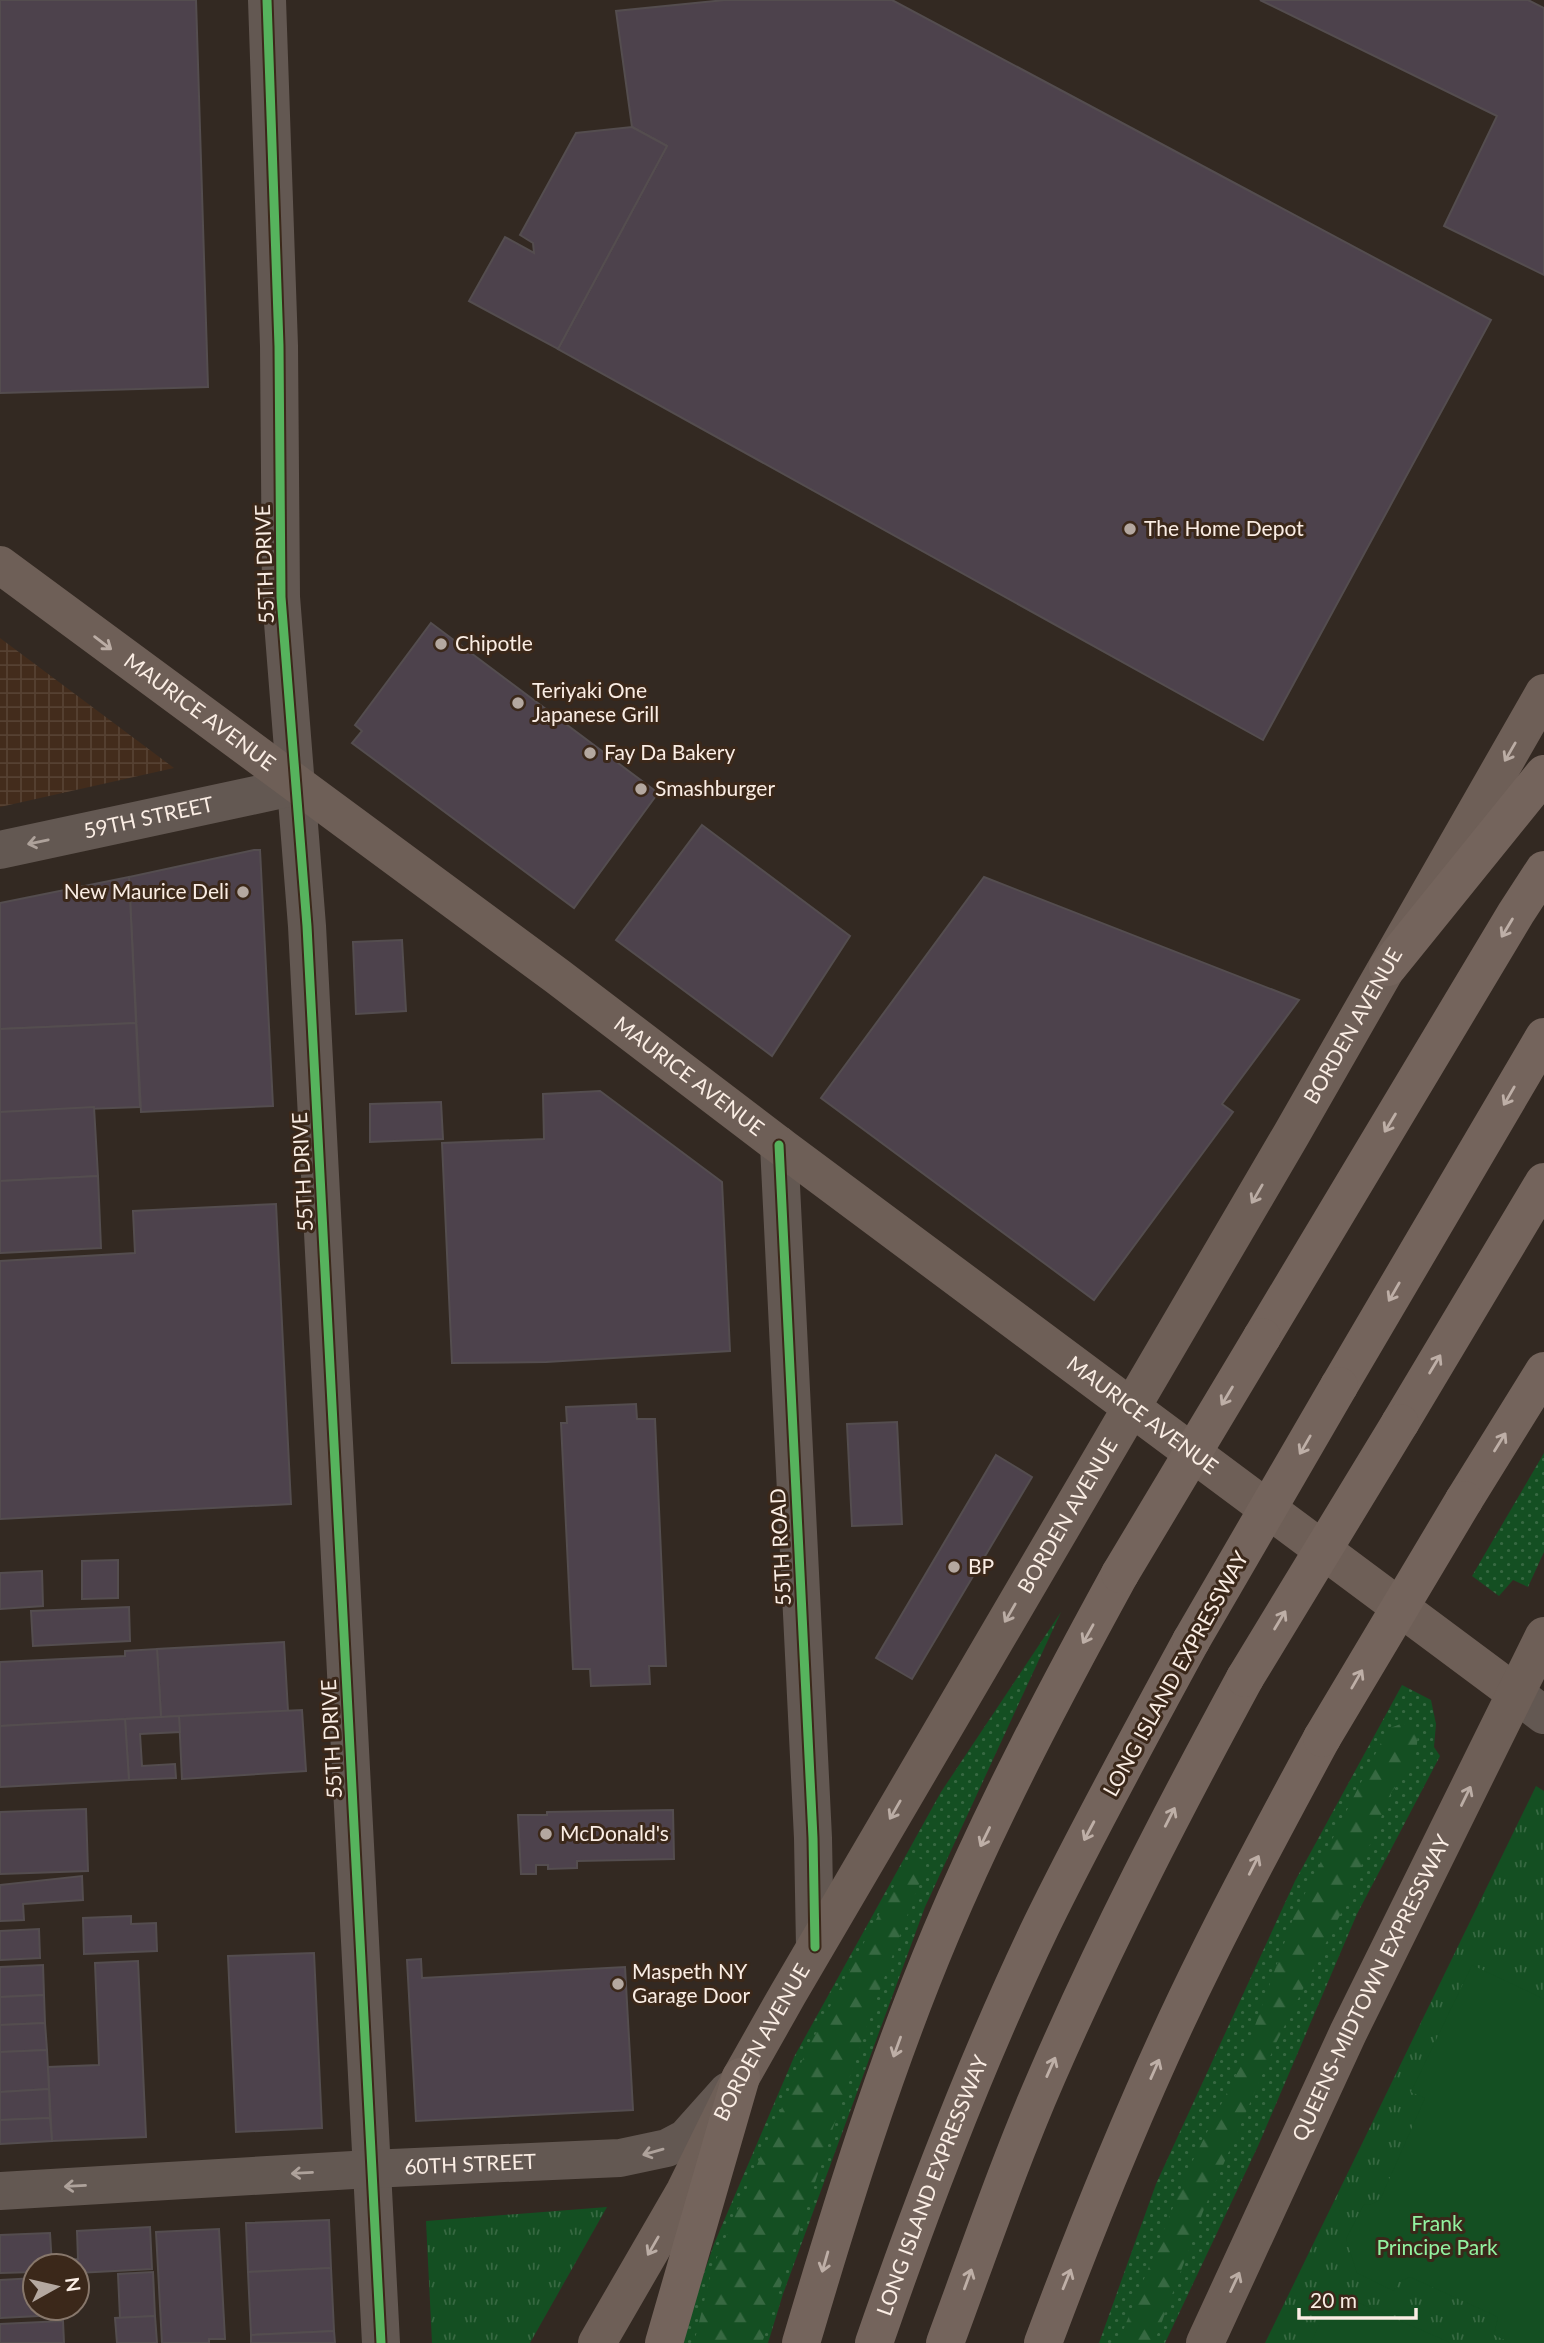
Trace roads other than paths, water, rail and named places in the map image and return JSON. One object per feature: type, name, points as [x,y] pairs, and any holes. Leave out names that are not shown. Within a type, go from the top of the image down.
[{"type":"highway","points":[[1388,967],[1544,774]]},
{"type":"highway","points":[[801,2343],[867,2131],[941,1934],[976,1854],[1031,1744],[1121,1574],[1509,924],[1544,870]]},
{"type":"highway","name":"LONG ISLAND EXPRESSWAY","points":[[874,2343],[924,2202],[1001,2015],[1042,1924],[1085,1839],[1191,1642],[1544,1037]]},
{"type":"highway","points":[[945,2343],[993,2210],[1041,2091],[1099,1960],[1170,1817],[1245,1678],[1544,1182]]},
{"type":"highway","points":[[1043,2343],[1110,2173],[1207,1956],[1322,1738],[1544,1371]]},
{"type":"highway","points":[[664,2343],[741,2077]]},
{"type":"main road","name":"MAURICE AVENUE","points":[[0,565],[557,976],[779,1145],[1530,1704]]},
{"type":"main road","name":"BORDEN AVENUE","points":[[597,2343],[685,2191],[741,2077],[815,1947],[1388,967],[1544,693]]},
{"type":"main road","name":"QUEENS-MIDTOWN EXPRESSWAY","points":[[1205,2343],[1348,2032],[1530,1704],[1544,1636]]},
{"type":"street","name":"55TH DRIVE","points":[[267,0],[279,346],[281,597],[308,940],[381,2343]]},
{"type":"street","name":"59TH STREET","points":[[0,850],[297,786]]},
{"type":"street","name":"55TH ROAD","points":[[779,1145],[813,1838],[815,1947]]},
{"type":"street","name":"60TH STREET","points":[[0,2191],[642,2155],[667,2148],[686,2138],[741,2077]]},
{"type":"place","name":"The Home Depot","points":[[1130,529]]},
{"type":"place","name":"Chipotle","points":[[441,644]]},
{"type":"place","name":"Teriyaki One Japanese Grill","points":[[518,703]]},
{"type":"place","name":"Fay Da Bakery","points":[[590,753]]},
{"type":"place","name":"Smashburger","points":[[641,789]]},
{"type":"place","name":"New Maurice Deli","points":[[243,892]]},
{"type":"place","name":"BP","points":[[954,1567]]},
{"type":"place","name":"McDonald's","points":[[546,1834]]},
{"type":"place","name":"Maspeth NY Garage Door","points":[[618,1984]]},
{"type":"park label","name":"Frank Principe Park","points":[[1437,2236]]}]
